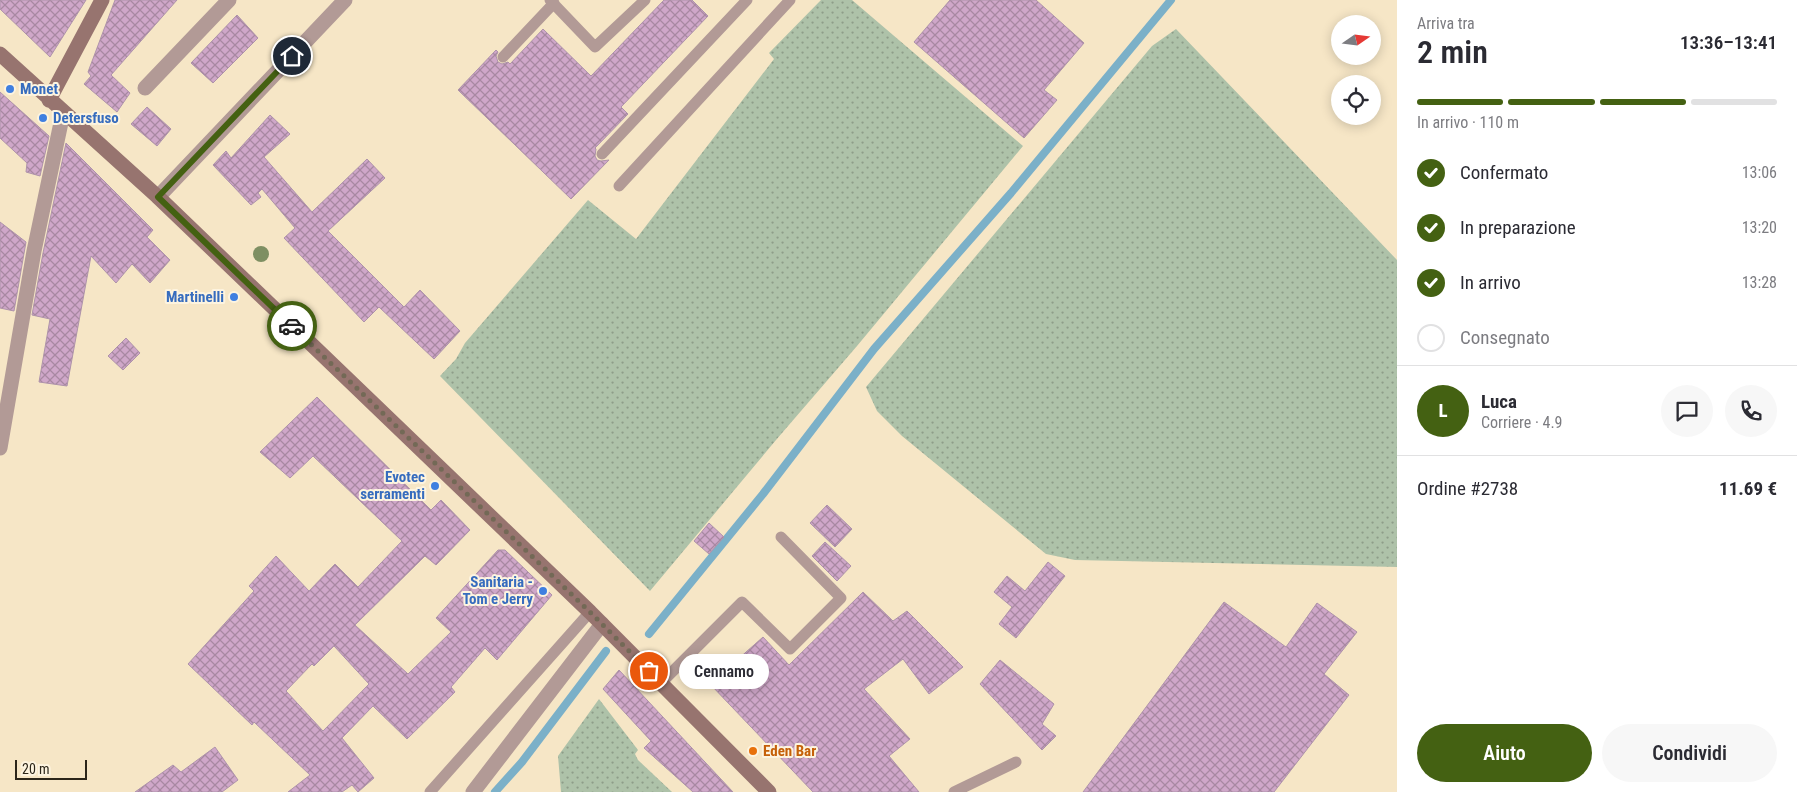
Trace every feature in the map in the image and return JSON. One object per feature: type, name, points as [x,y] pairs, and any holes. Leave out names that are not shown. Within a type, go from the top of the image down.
[{"type":"main road","points":[[49,100],[102,0]]},
{"type":"main road","points":[[0,54],[158,197],[590,612],[770,792]]},
{"type":"street","points":[[145,88],[229,0]]},
{"type":"street","points":[[158,197],[345,0]]},
{"type":"street","points":[[0,448],[34,251],[63,113]]},
{"type":"street","points":[[473,792],[602,624]]},
{"type":"lane","points":[[503,57],[552,2],[594,47],[645,0]]},
{"type":"lane","points":[[602,154],[747,0]]},
{"type":"lane","points":[[619,186],[790,0]]},
{"type":"lane","points":[[661,683],[742,602],[790,650],[841,598],[781,537]]},
{"type":"lane","points":[[430,792],[590,612]]},
{"type":"lane","points":[[954,792],[1016,762]]},
{"type":"green space","points":[[821,0],[852,0],[1023,146],[650,591],[440,376],[456,359],[465,343],[588,200],[636,239],[774,59],[769,53]]},
{"type":"green space","points":[[1176,29],[1397,260],[1397,567],[1075,560],[1046,554],[902,436],[877,411],[866,387],[1152,46]]},
{"type":"green space","points":[[599,699],[638,750],[635,754],[638,760],[672,792],[561,792],[558,756]]},
{"type":"building","points":[[0,0],[86,0],[50,57],[0,9]]},
{"type":"building","points":[[115,0],[177,0],[111,75],[130,93],[117,112],[84,84],[91,76],[88,72]]},
{"type":"building","points":[[664,0],[692,0],[708,16],[621,107],[628,114],[595,148],[597,160],[609,160],[571,199],[458,90],[496,50],[498,52],[496,56],[498,62],[502,64],[508,62],[510,64],[543,29],[591,76]]},
{"type":"building","points":[[950,0],[1036,0],[1084,43],[1044,90],[1057,100],[1024,138],[914,42]]},
{"type":"building","points":[[237,15],[258,38],[213,83],[191,63]]},
{"type":"building","points":[[0,92],[49,136],[40,176],[26,172],[27,163],[0,138]]},
{"type":"building","points":[[147,107],[171,129],[157,146],[131,124]]},
{"type":"building","points":[[270,115],[290,134],[264,157],[312,212],[367,159],[385,178],[328,231],[404,307],[420,290],[460,331],[434,359],[379,307],[364,322],[284,238],[295,228],[262,189],[258,193],[261,197],[251,205],[213,165],[226,151],[231,158]]},
{"type":"building","points":[[66,143],[153,230],[147,237],[170,260],[150,283],[132,264],[116,283],[91,256],[67,386],[39,382],[50,319],[32,315]]},
{"type":"building","points":[[0,222],[26,242],[14,311],[0,308]]},
{"type":"building","points":[[126,338],[140,353],[123,370],[108,356]]},
{"type":"building","points":[[317,397],[431,510],[441,500],[470,530],[436,565],[425,556],[355,625],[408,674],[451,632],[436,618],[498,550],[505,550],[552,595],[497,660],[485,648],[451,687],[455,692],[407,739],[373,706],[342,738],[374,778],[358,792],[352,785],[342,792],[288,792],[310,775],[254,722],[252,725],[188,664],[254,591],[249,586],[276,556],[309,591],[335,564],[358,587],[402,541],[313,456],[290,478],[260,452]],"holes":[[[334,646],[369,684],[323,731],[286,691],[312,664],[314,666]]]},
{"type":"building","points":[[827,505],[852,529],[835,547],[810,523]]},
{"type":"building","points":[[709,523],[724,537],[709,554],[694,541]]},
{"type":"building","points":[[825,542],[851,566],[837,581],[812,556]]},
{"type":"building","points":[[1048,562],[1065,576],[1016,638],[999,624],[1012,607],[994,592],[1007,576],[1025,591]]},
{"type":"building","points":[[863,592],[893,621],[907,611],[963,667],[929,694],[903,659],[864,689],[910,739],[889,756],[919,792],[813,792],[710,684],[763,637],[789,665]]},
{"type":"building","points":[[1224,602],[1286,647],[1317,603],[1357,632],[1324,674],[1349,695],[1274,792],[1083,792]]},
{"type":"building","points":[[1000,660],[1054,704],[1042,724],[1056,736],[1042,750],[980,684]]},
{"type":"building","points":[[619,670],[733,792],[693,792],[644,748],[651,741],[603,689]]},
{"type":"building","points":[[215,747],[238,780],[222,792],[135,792],[173,765],[181,772]]},
{"type":"waterway","points":[[649,634],[763,494],[874,349],[1011,193],[1171,0]]},
{"type":"waterway","points":[[495,792],[522,762],[606,651]]},
{"type":"way so far","points":[[292,326],[649,671]]},
{"type":"place","name":"Monet","points":[[10,89]]},
{"type":"place","name":"Detersfuso","points":[[43,118]]},
{"type":"place","name":"Martinelli","points":[[234,297]]},
{"type":"place","name":"Evotec serramenti","points":[[435,486]]},
{"type":"place","name":"Sanitaria - Tom e Jerry","points":[[543,591]]},
{"type":"place","name":"Cennamo","points":[[649,671]]},
{"type":"place","name":"Eden Bar","points":[[753,751]]},
{"type":"route","points":[[292,56],[158,197],[292,326]]}]
